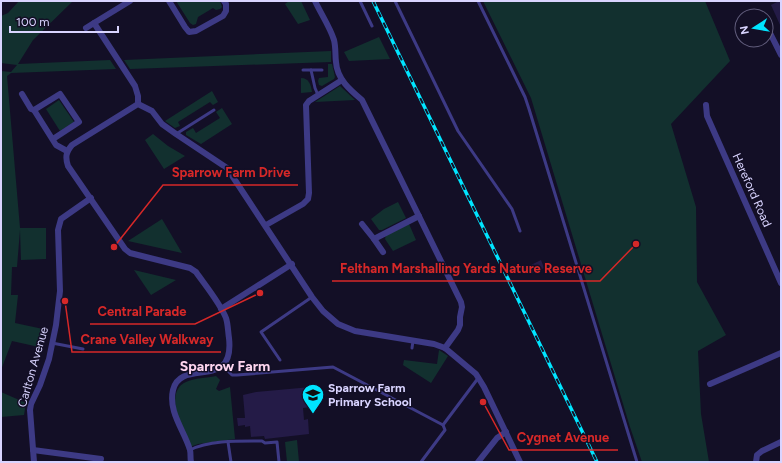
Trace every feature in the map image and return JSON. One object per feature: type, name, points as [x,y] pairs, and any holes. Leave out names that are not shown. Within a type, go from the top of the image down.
[{"type":"street","points":[[86,28],[130,1]]},
{"type":"street","points":[[169,1],[189,32],[196,31],[223,16],[226,11],[226,4],[224,1]]},
{"type":"street","points":[[314,1],[334,40],[336,63],[342,80],[347,88],[362,100],[462,307],[458,330],[445,348]]},
{"type":"street","points":[[94,23],[135,86],[138,96],[138,104]]},
{"type":"street","points":[[774,41],[781,55]]},
{"type":"street","points":[[266,225],[304,204],[308,199],[306,110],[309,100],[342,80]]},
{"type":"street","points":[[22,94],[31,109],[34,110],[52,140],[60,148],[67,151]]},
{"type":"street","points":[[34,110],[60,94],[79,122],[52,140]]},
{"type":"street","points":[[138,104],[152,111],[162,124],[227,168],[292,264],[312,297],[323,312],[338,324],[355,331],[434,344],[445,348],[473,370],[479,377],[520,462]]},
{"type":"street","points":[[138,104],[72,145],[67,151],[66,159],[68,166],[125,249],[130,253],[190,268],[196,272],[226,318],[230,349],[228,359],[223,366],[213,371],[183,376],[177,381],[173,389],[172,400],[174,414],[190,450],[191,462]]},
{"type":"street","name":"Hereford Road","points":[[706,105],[707,116],[781,283]]},
{"type":"street","name":"Carlton Avenue","points":[[34,462],[30,410],[49,359],[56,325],[60,292],[58,230],[61,219],[91,198]]},
{"type":"street","points":[[374,239],[418,216]]},
{"type":"street","points":[[362,224],[383,252]]},
{"type":"street","points":[[221,310],[292,264]]},
{"type":"street","points":[[710,384],[781,353]]},
{"type":"street","points":[[478,462],[497,438],[506,432]]},
{"type":"street","points":[[756,462],[757,455],[762,451],[781,442]]},
{"type":"street","points":[[33,450],[101,459]]},
{"type":"lane","points":[[360,1],[372,26]]},
{"type":"lane","points":[[394,1],[458,131],[512,209],[520,231]]},
{"type":"lane","points":[[478,1],[525,97],[637,462]]},
{"type":"lane","points":[[303,70],[322,70]]},
{"type":"lane","points":[[311,70],[318,94]]},
{"type":"lane","points":[[176,134],[214,110]]},
{"type":"lane","points":[[280,360],[261,332],[312,297]]},
{"type":"lane","points":[[412,348],[413,341]]},
{"type":"lane","points":[[52,343],[83,349]]},
{"type":"lane","points":[[223,366],[232,375],[237,376],[333,367],[443,425]]},
{"type":"lane","points":[[421,462],[444,430],[443,425],[479,377]]},
{"type":"lane","points":[[190,450],[199,446],[228,442],[277,442],[279,462]]},
{"type":"lane","points":[[228,442],[231,462]]},
{"type":"green space","points":[[19,1],[73,1],[33,40],[18,64],[110,60],[116,69],[11,73],[7,76],[20,228],[46,228],[46,259],[21,260],[20,230],[17,267],[12,267],[11,295],[18,295],[15,323],[43,329],[39,347],[12,341],[1,370],[1,71],[11,72],[17,65],[1,63],[1,16],[8,13]]},
{"type":"green space","points":[[176,1],[220,1],[222,7],[216,10],[213,8],[198,17],[196,24],[193,25],[190,23]]},
{"type":"green space","points":[[289,1],[301,1],[310,20],[298,24],[285,4]]},
{"type":"green space","points":[[483,1],[705,1],[730,61],[671,124],[696,207],[697,282],[726,335],[698,351],[701,414],[709,462],[642,462],[630,427],[531,98]]},
{"type":"green space","points":[[379,37],[390,59],[349,61],[344,52]]},
{"type":"green space","points":[[331,51],[331,62],[130,69],[124,60]]},
{"type":"green space","points":[[328,64],[332,64],[335,77],[322,86],[319,85],[319,78],[328,77]]},
{"type":"green space","points":[[301,78],[308,81],[312,92],[301,93]]},
{"type":"green space","points":[[340,86],[355,100],[315,102]]},
{"type":"green space","points":[[212,91],[218,102],[213,105],[210,102],[178,122],[180,126],[175,128],[165,121]]},
{"type":"green space","points":[[59,100],[74,122],[60,131],[46,109]]},
{"type":"green space","points":[[222,108],[232,124],[201,144],[186,135],[186,132],[193,128],[196,133],[220,118],[216,112]]},
{"type":"green space","points":[[153,134],[168,146],[185,156],[164,169],[145,140]]},
{"type":"green space","points":[[398,202],[406,218],[382,230],[379,230],[371,219],[384,209]]},
{"type":"green space","points":[[162,219],[182,253],[128,241]]},
{"type":"green space","points":[[409,224],[416,240],[393,251],[385,239],[386,235]]},
{"type":"green space","points":[[134,270],[176,280],[151,295]]},
{"type":"green space","points":[[439,350],[448,356],[431,383],[403,365],[404,360],[437,364]]},
{"type":"green space","points":[[216,376],[220,380],[216,389],[219,391],[230,387],[235,439],[198,444],[190,447],[177,413],[175,403],[176,394],[179,387],[186,382]]},
{"type":"green space","points":[[1,392],[26,403],[24,415],[1,417]]},
{"type":"green space","points":[[297,440],[299,462],[287,462],[285,442]]},
{"type":"building","points":[[781,1],[781,27],[774,12],[774,8],[771,5]]},
{"type":"building","points":[[541,260],[544,268],[531,274],[527,267]]},
{"type":"building","points":[[311,387],[313,404],[311,407],[303,408],[304,420],[308,419],[309,434],[265,439],[264,436],[251,437],[250,426],[238,426],[237,418],[245,418],[243,395],[256,392]]},
{"type":"railway","points":[[373,1],[597,462]]},
{"type":"place","name":"Feltham Marshalling Yards Nature Reserve","points":[[636,244]]},
{"type":"place","name":"Sparrow Farm Drive","points":[[114,247]]},
{"type":"place","name":"Central Parade","points":[[260,293]]},
{"type":"place","name":"Crane Valley Walkway","points":[[65,301]]},
{"type":"place","name":"Cygnet Avenue","points":[[483,402]]},
{"type":"place","name":"Sparrow Farm Primary School","points":[[313,414]]},
{"type":"district","name":"Sparrow Farm","points":[[225,366]]}]
